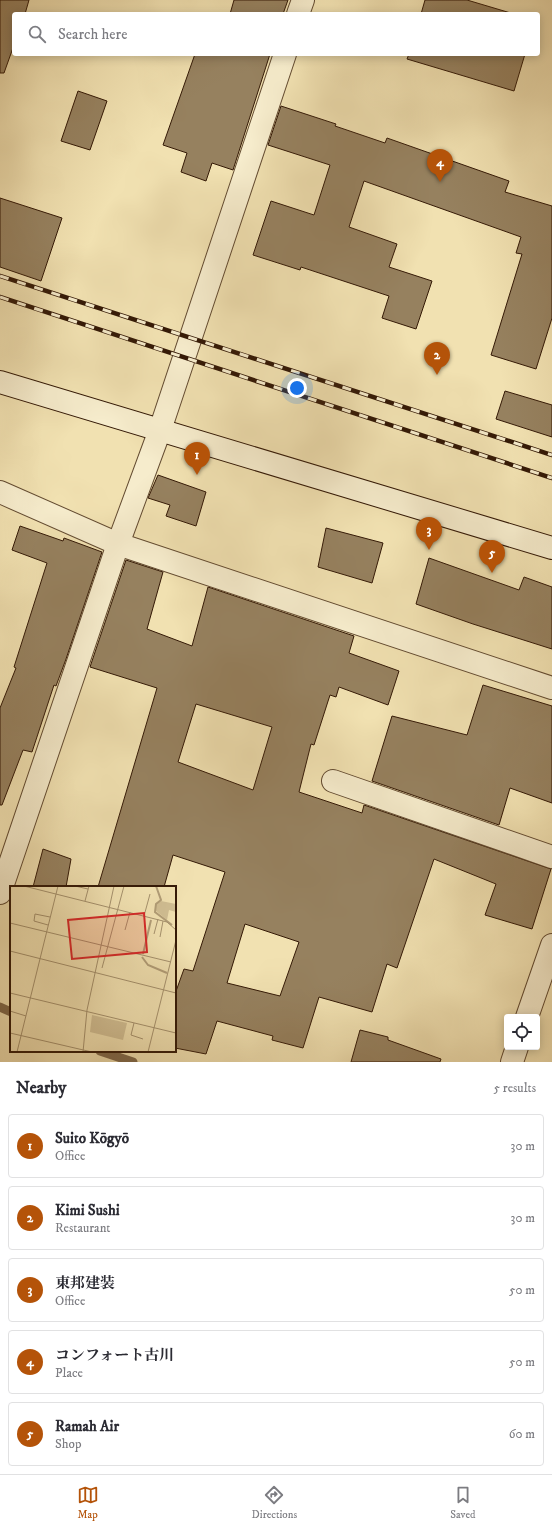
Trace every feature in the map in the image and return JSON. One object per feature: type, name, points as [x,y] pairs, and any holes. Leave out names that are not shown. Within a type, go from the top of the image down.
[{"type":"street","points":[[299,12],[303,0]]},
{"type":"street","points":[[0,893],[118,544],[160,430],[284,56]]},
{"type":"street","points":[[0,382],[552,548]]},
{"type":"street","points":[[0,492],[118,544],[552,688]]},
{"type":"street","points":[[333,781],[552,857]]},
{"type":"street","points":[[528,1014],[552,946]]},
{"type":"building","points":[[0,0],[29,0],[26,12],[12,12],[12,51],[4,73],[0,73]]},
{"type":"building","points":[[234,0],[288,0],[284,12],[231,12]]},
{"type":"building","points":[[425,0],[467,0],[507,12],[422,12]]},
{"type":"building","points":[[194,56],[269,56],[233,170],[212,163],[206,181],[181,172],[187,153],[163,145]]},
{"type":"building","points":[[408,56],[524,56],[514,91],[407,59]]},
{"type":"building","points":[[78,91],[107,101],[90,150],[61,141]]},
{"type":"building","points":[[281,106],[336,124],[335,126],[385,143],[387,138],[509,181],[505,192],[552,206],[552,318],[536,369],[491,355],[522,254],[516,253],[521,237],[364,181],[349,227],[397,244],[389,267],[432,281],[416,329],[382,318],[389,296],[301,267],[300,270],[253,255],[271,201],[314,215],[330,165],[268,145]]},
{"type":"building","points":[[0,198],[62,218],[41,281],[0,267]]},
{"type":"building","points":[[505,391],[552,405],[552,437],[496,419]]},
{"type":"building","points":[[158,475],[206,492],[196,526],[166,516],[170,505],[148,498]]},
{"type":"building","points":[[20,526],[63,541],[64,538],[102,552],[66,659],[56,686],[54,685],[32,752],[23,750],[2,805],[0,805],[0,708],[16,668],[14,667],[47,563],[12,550]]},
{"type":"building","points":[[326,528],[383,543],[372,583],[318,567]]},
{"type":"building","points":[[429,558],[519,590],[524,577],[552,587],[552,649],[416,604]]},
{"type":"building","points":[[126,560],[163,572],[147,629],[192,646],[208,587],[354,636],[349,653],[399,671],[388,705],[339,687],[336,697],[330,695],[314,745],[311,744],[299,792],[362,813],[364,805],[551,869],[532,929],[485,915],[496,884],[434,859],[397,968],[387,964],[372,1012],[319,997],[303,1048],[272,1040],[273,1036],[217,1021],[206,1054],[176,1048],[176,991],[184,969],[193,971],[225,872],[173,855],[164,886],[98,886],[157,688],[90,667]],"holes":[[[196,704],[272,727],[253,790],[178,762]],[[245,924],[299,942],[280,996],[227,983]]]},
{"type":"building","points":[[483,685],[552,706],[552,803],[510,788],[499,825],[372,781],[392,716],[467,735]]},
{"type":"building","points":[[43,849],[71,859],[66,886],[33,886]]},
{"type":"building","points":[[360,1030],[388,1037],[388,1040],[441,1059],[440,1062],[351,1062]]},
{"type":"waterway","points":[[0,1007],[10,1012]]},
{"type":"waterway","points":[[103,1052],[133,1062]]},
{"type":"railway","points":[[0,276],[552,455]]},
{"type":"railway","points":[[0,297],[552,478]]},
{"type":"place","name":"コンフォート古川","points":[[440,182]]},
{"type":"place","name":"Kimi Sushi","points":[[437,375]]},
{"type":"place","name":"Suito Kōgyō","points":[[197,475]]},
{"type":"place","name":"東邦建装","points":[[429,550]]},
{"type":"place","name":"Ramah Air","points":[[492,573]]}]
